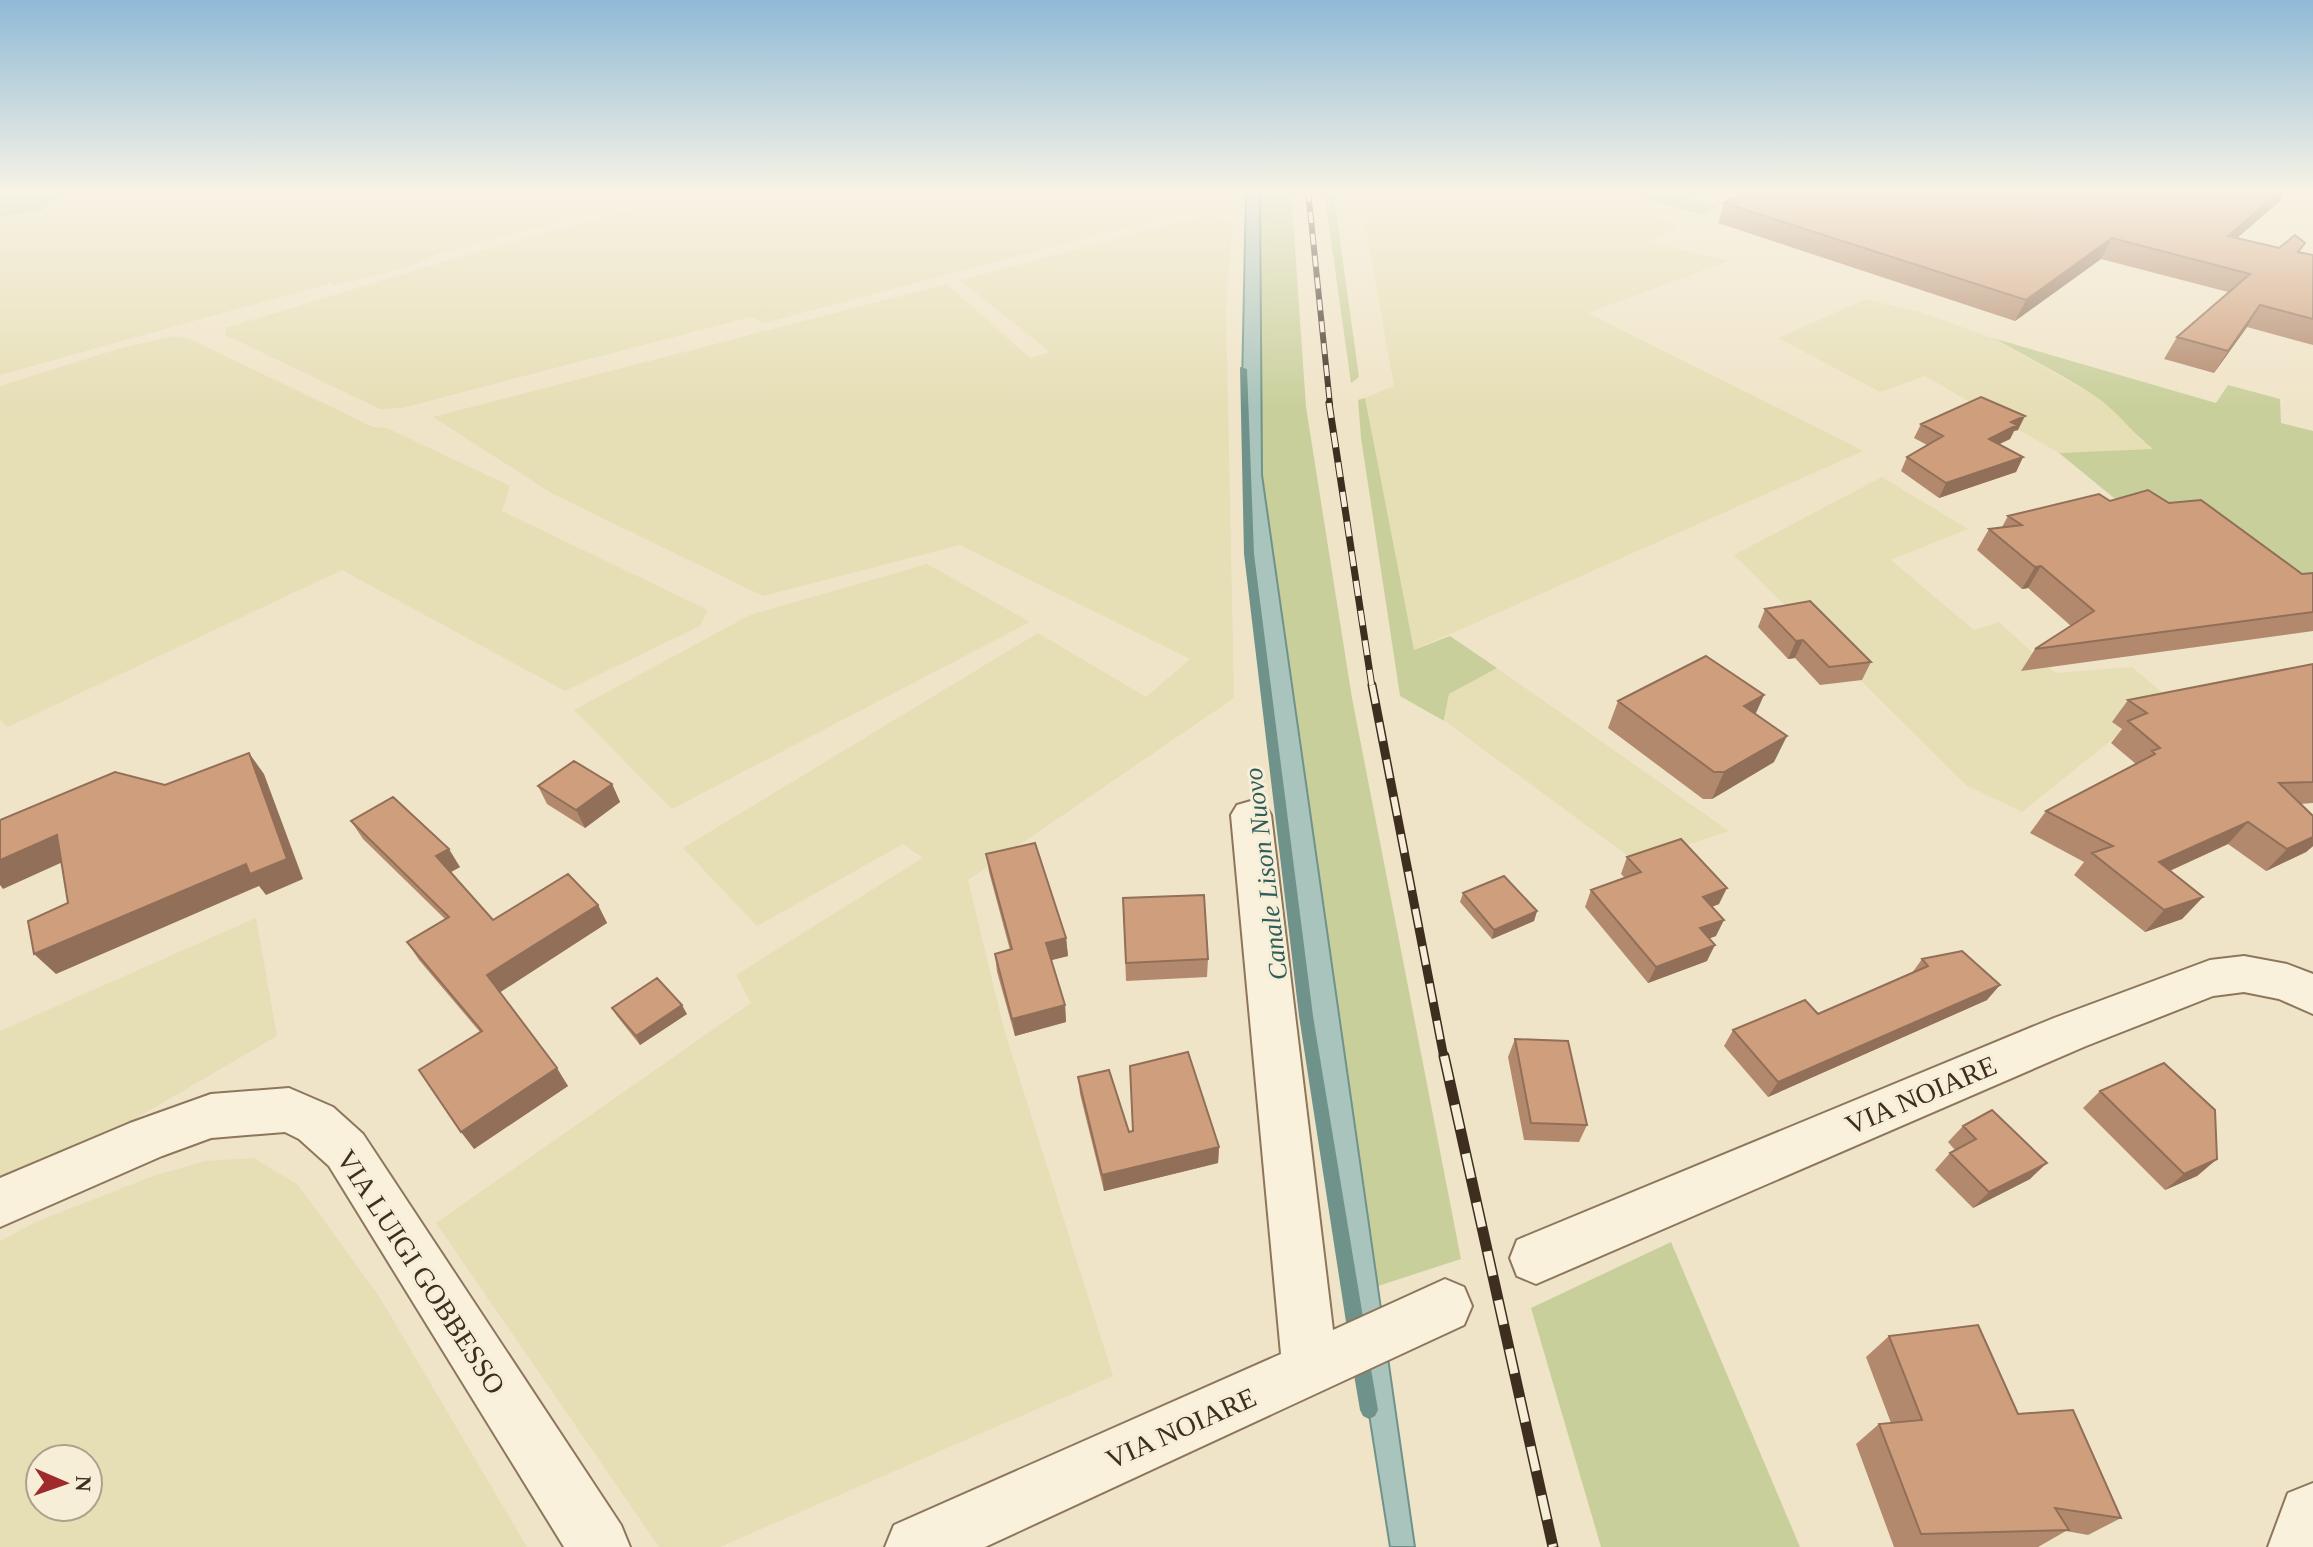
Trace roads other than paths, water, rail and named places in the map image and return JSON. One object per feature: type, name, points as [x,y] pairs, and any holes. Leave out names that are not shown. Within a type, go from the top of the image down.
[{"type":"street","points":[[1251,815],[1320,1365]]},
{"type":"street","name":"VIA NOIARE","points":[[1536,1258],[2070,1032],[2210,978],[2244,974],[2287,982],[2313,995]]},
{"type":"street","name":"VIA LUIGI GOBBESSO","points":[[0,1203],[147,1139],[211,1116],[289,1110],[316,1123],[346,1150],[599,1547]]},
{"type":"street","name":"VIA NOIARE","points":[[916,1547],[1445,1306]]},
{"type":"street","points":[[2304,1547],[2313,1518]]},
{"type":"water","points":[[1245,262],[1261,262],[1262,475],[1415,1547],[1390,1547],[1306,1016],[1249,554],[1242,385]]},
{"type":"waterway","name":"Canale Lison Nuovo","points":[[1243,369],[1249,554],[1306,1016],[1357,1335]]},
{"type":"waterway","name":"Canale Lison Nuovo","points":[[1360,1357],[1369,1410]]},
{"type":"railway","points":[[1315,262],[1330,405]]},
{"type":"railway","points":[[1329,403],[1372,687]]},
{"type":"railway","points":[[1372,685],[1444,1058]]},
{"type":"railway","points":[[1444,1056],[1553,1547]]}]
